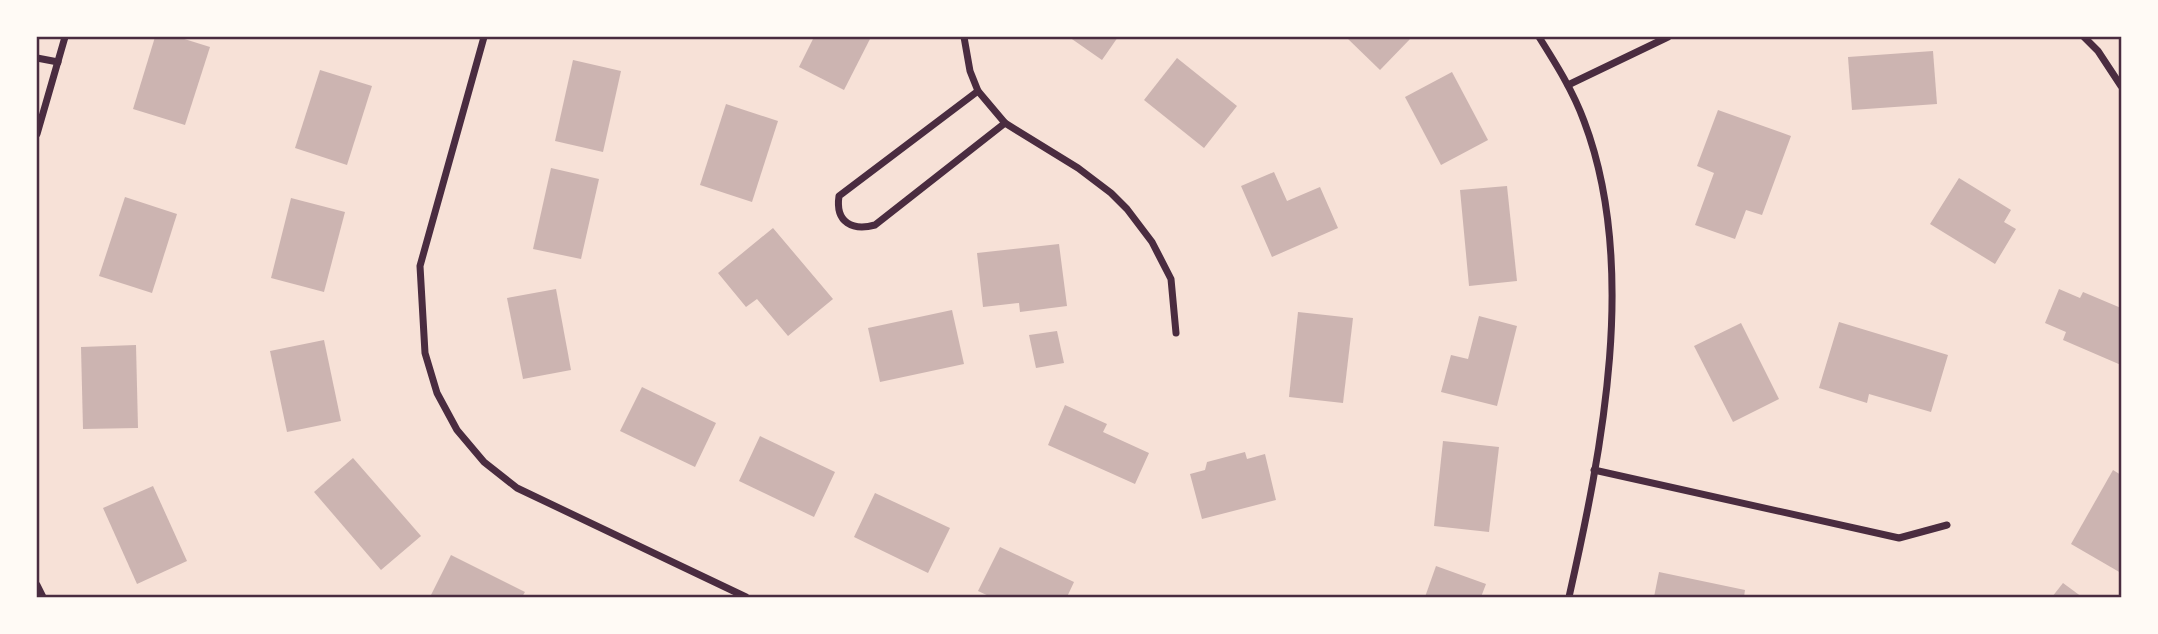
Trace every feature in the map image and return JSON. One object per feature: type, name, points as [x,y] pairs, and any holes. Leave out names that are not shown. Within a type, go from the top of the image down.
[{"type":"street","points":[[37,135],[65,37]]},
{"type":"street","points":[[484,37],[420,266],[425,353],[437,393],[457,430],[484,462],[517,488],[746,597]]},
{"type":"street","points":[[964,37],[970,71],[978,91],[1005,122],[1078,168],[1111,193],[1153,242],[1171,279],[1176,333]]},
{"type":"street","points":[[1539,37],[1568,85],[1584,121],[1597,162],[1611,239],[1613,301],[1609,363],[1594,470],[1569,597]]},
{"type":"street","points":[[1568,85],[1668,37]]},
{"type":"street","points":[[2084,37],[2098,51],[2121,86]]},
{"type":"street","points":[[37,58],[58,62]]},
{"type":"street","points":[[978,91],[839,197],[837,207],[841,217],[857,228],[876,225],[1005,122]]},
{"type":"street","points":[[1594,470],[1899,538],[1947,525]]},
{"type":"street","points":[[37,585],[43,597]]},
{"type":"building","points":[[155,37],[178,37],[210,47],[185,125],[133,109]]},
{"type":"building","points":[[814,37],[871,37],[844,90],[799,67]]},
{"type":"building","points":[[1069,37],[1118,37],[1102,60]]},
{"type":"building","points":[[1346,37],[1412,37],[1380,70]]},
{"type":"building","points":[[1933,51],[1937,104],[1852,110],[1848,57]]},
{"type":"building","points":[[1177,58],[1237,106],[1204,148],[1144,100]]},
{"type":"building","points":[[573,60],[621,71],[603,152],[555,141]]},
{"type":"building","points":[[320,70],[372,86],[347,165],[295,148]]},
{"type":"building","points":[[1452,72],[1488,140],[1441,165],[1405,97]]},
{"type":"building","points":[[726,104],[778,121],[752,202],[700,185]]},
{"type":"building","points":[[1718,110],[1791,136],[1762,215],[1746,210],[1735,239],[1695,225],[1714,173],[1697,166]]},
{"type":"building","points":[[551,168],[599,179],[581,259],[533,249]]},
{"type":"building","points":[[1274,172],[1287,201],[1320,187],[1338,228],[1272,257],[1241,186]]},
{"type":"building","points":[[1959,178],[2011,210],[2004,222],[2016,229],[1995,264],[1930,224]]},
{"type":"building","points":[[1507,186],[1517,281],[1469,286],[1460,190]]},
{"type":"building","points":[[125,197],[177,214],[152,293],[99,276]]},
{"type":"building","points":[[291,198],[345,212],[324,292],[271,278]]},
{"type":"building","points":[[773,228],[833,299],[788,336],[757,299],[746,307],[718,273]]},
{"type":"building","points":[[1059,244],[1067,306],[1020,312],[1019,303],[983,307],[977,253]]},
{"type":"building","points":[[556,289],[571,370],[523,379],[507,298]]},
{"type":"building","points":[[2059,289],[2080,298],[2083,292],[2121,308],[2121,365],[2063,340],[2066,332],[2045,323]]},
{"type":"building","points":[[952,310],[964,364],[880,382],[868,328]]},
{"type":"building","points":[[1298,312],[1353,318],[1343,403],[1289,397]]},
{"type":"building","points":[[1479,316],[1517,326],[1497,406],[1441,392],[1451,355],[1468,359]]},
{"type":"building","points":[[1839,322],[1948,355],[1931,412],[1869,394],[1867,403],[1819,388]]},
{"type":"building","points":[[1741,323],[1779,399],[1733,422],[1694,346]]},
{"type":"building","points":[[1057,331],[1064,363],[1036,368],[1029,335]]},
{"type":"building","points":[[324,340],[341,421],[287,432],[270,351]]},
{"type":"building","points":[[136,345],[138,428],[83,429],[81,347]]},
{"type":"building","points":[[642,387],[716,423],[695,467],[620,431]]},
{"type":"building","points":[[1065,405],[1107,424],[1103,432],[1149,453],[1135,484],[1048,445]]},
{"type":"building","points":[[760,436],[835,472],[814,517],[739,481]]},
{"type":"building","points":[[1443,441],[1499,447],[1489,532],[1434,526]]},
{"type":"building","points":[[1245,452],[1247,459],[1265,454],[1276,500],[1202,519],[1190,474],[1205,470],[1207,462]]},
{"type":"building","points":[[353,458],[421,536],[381,570],[314,492]]},
{"type":"building","points":[[2113,470],[2121,475],[2121,573],[2071,544]]},
{"type":"building","points":[[153,486],[187,561],[137,584],[103,508]]},
{"type":"building","points":[[875,493],[950,528],[928,573],[854,537]]},
{"type":"building","points":[[1000,547],[1074,582],[1067,597],[991,597],[978,591]]},
{"type":"building","points":[[451,555],[525,592],[522,597],[430,597]]},
{"type":"building","points":[[1436,566],[1486,584],[1481,597],[1425,597]]},
{"type":"building","points":[[1659,572],[1745,590],[1744,597],[1654,597]]},
{"type":"building","points":[[2063,583],[2082,597],[2052,597]]}]
